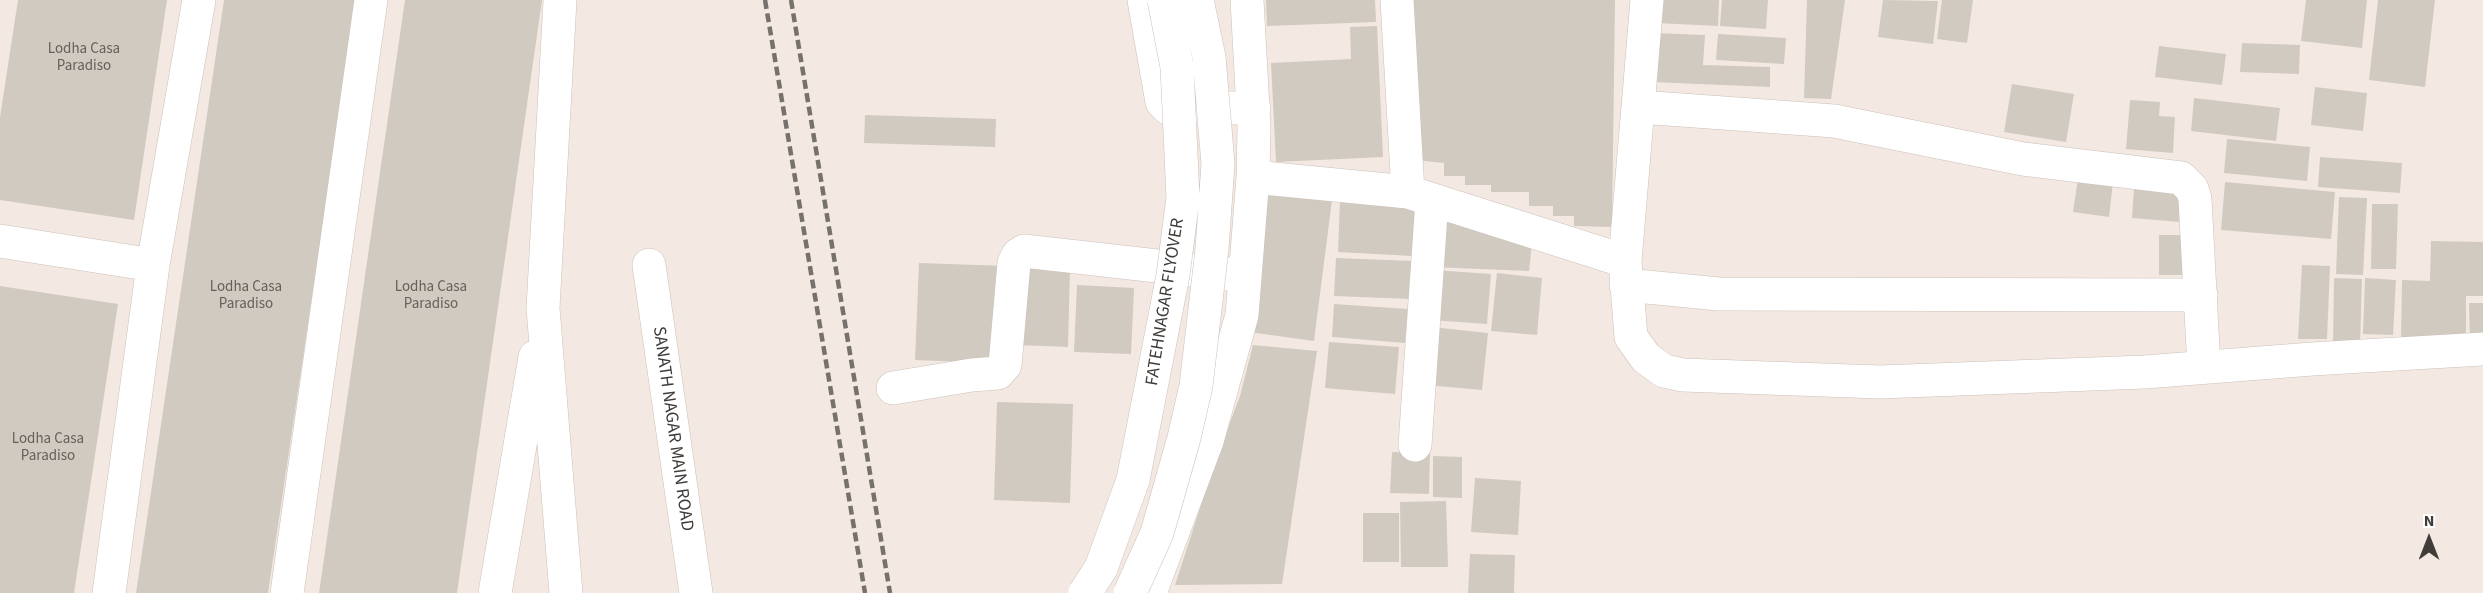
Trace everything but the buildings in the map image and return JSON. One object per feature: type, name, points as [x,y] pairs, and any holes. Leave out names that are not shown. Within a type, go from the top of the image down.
[{"type":"street","points":[[109,593],[153,265],[199,0]]},
{"type":"street","points":[[287,593],[371,0]]},
{"type":"street","points":[[495,593],[543,308],[560,0]]},
{"type":"street","points":[[1144,0],[1162,102],[1168,108],[1254,108]]},
{"type":"street","name":"FATEHNAGAR FLYOVER","points":[[1085,593],[1101,568],[1133,480],[1173,275],[1183,198],[1177,67],[1164,0]]},
{"type":"street","name":"FATEHNAGAR FLYOVER","points":[[1130,593],[1157,533],[1197,386],[1212,249],[1218,164],[1209,57],[1197,0]]},
{"type":"street","points":[[1150,593],[1207,441],[1242,315],[1253,177],[1254,108],[1247,0]]},
{"type":"street","points":[[1397,0],[1420,196],[1415,445]]},
{"type":"street","points":[[1647,0],[1625,273],[1631,337],[1646,358],[1664,371],[1683,375],[1880,381],[2065,376],[2483,350]]},
{"type":"street","points":[[1640,107],[1834,121],[2023,159],[2181,178],[2192,189],[2195,199],[2204,367]]},
{"type":"street","points":[[1253,177],[1420,196],[1625,273],[1719,294],[2200,295]]},
{"type":"street","points":[[0,241],[153,265]]},
{"type":"street","points":[[892,388],[950,378],[998,374],[1005,365],[1014,263],[1018,255],[1024,251],[1245,276]]},
{"type":"street","name":"SANATH NAGAR MAIN ROAD","points":[[649,266],[696,593]]},
{"type":"street","points":[[543,308],[566,593]]},
{"type":"railway","points":[[765,0],[865,593]]},
{"type":"railway","points":[[791,0],[890,593]]}]
